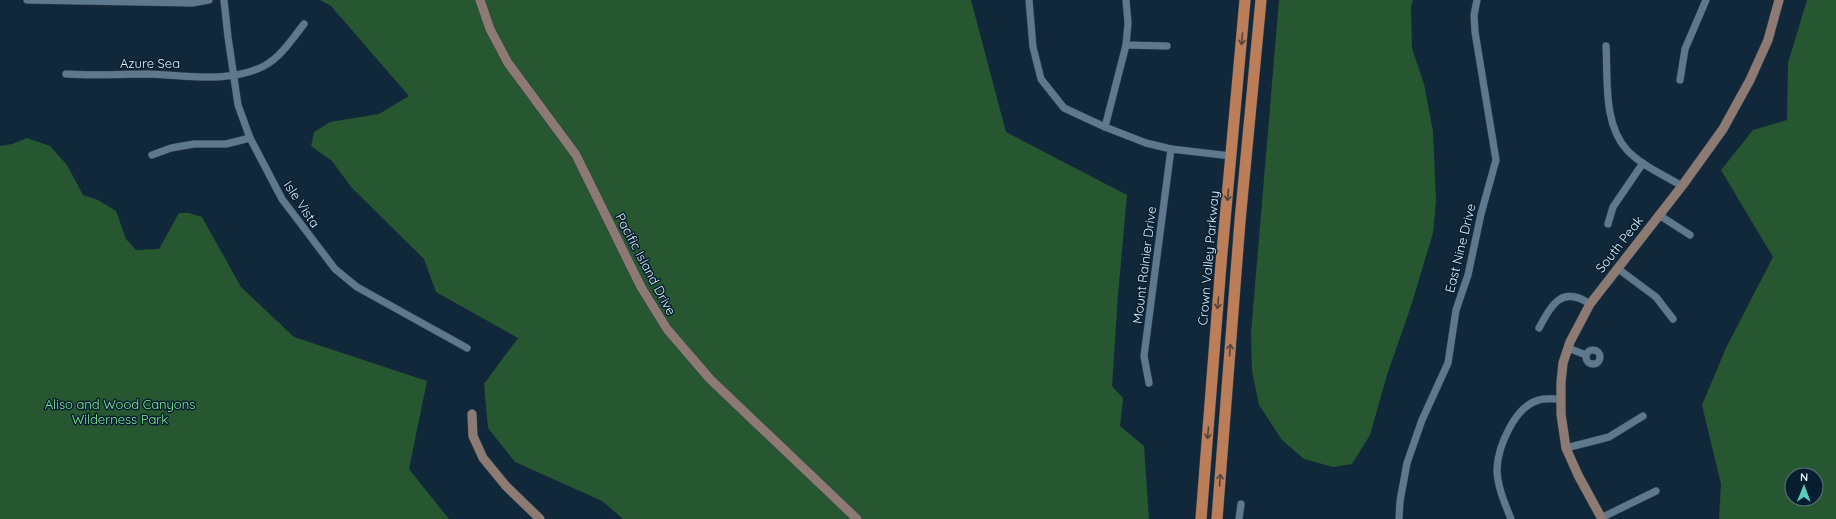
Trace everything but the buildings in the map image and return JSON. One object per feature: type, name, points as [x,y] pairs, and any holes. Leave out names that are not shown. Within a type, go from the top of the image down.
[{"type":"main road","name":"Crown Valley Parkway","points":[[1201,519],[1245,0]]},
{"type":"main road","points":[[1217,519],[1240,221],[1261,0]]},
{"type":"main road","points":[[1240,221],[1234,213],[1240,170],[1231,156],[1240,144],[1243,123],[1250,115]]},
{"type":"street","points":[[27,0],[192,3],[209,0]]},
{"type":"street","name":"Isle Vista","points":[[224,0],[238,105],[250,138],[282,199],[335,269],[357,287],[467,348]]},
{"type":"street","name":"Pacific Island Drive","points":[[480,0],[490,30],[508,63],[576,155],[641,287],[667,329],[710,379],[857,519]]},
{"type":"street","points":[[1029,0],[1033,47],[1044,84],[1066,110],[1146,143],[1171,149],[1231,156]]},
{"type":"street","points":[[1105,127],[1126,45],[1128,23],[1126,0]]},
{"type":"street","name":"East Nine Drive","points":[[1399,519],[1400,501],[1407,463],[1422,420],[1448,363],[1456,310],[1468,275],[1481,214],[1496,160],[1475,32],[1474,15],[1477,0]]},
{"type":"street","points":[[1680,80],[1685,50],[1706,0]]},
{"type":"street","name":"South Peak","points":[[1601,518],[1578,476],[1566,448],[1561,399],[1563,363],[1568,348],[1578,325],[1590,304],[1682,186],[1723,128],[1750,80],[1768,40],[1779,0]]},
{"type":"street","name":"Azure Sea","points":[[66,74],[92,76],[146,74],[219,77],[234,76],[265,66],[282,52],[304,24]]},
{"type":"street","points":[[1126,45],[1167,46]]},
{"type":"street","points":[[1606,46],[1610,112],[1616,133],[1627,150],[1643,163],[1682,186]]},
{"type":"street","points":[[152,155],[171,148],[186,145],[226,144],[250,138]]},
{"type":"street","name":"Mount Rainier Drive","points":[[1149,383],[1144,356],[1171,149]]},
{"type":"street","points":[[1608,224],[1613,207],[1643,163]]},
{"type":"street","points":[[1659,214],[1690,235]]},
{"type":"street","points":[[1617,268],[1656,297],[1673,318]]},
{"type":"street","points":[[1540,328],[1550,308],[1559,300],[1568,295],[1581,298],[1590,304]]},
{"type":"street","points":[[1568,348],[1586,355]]},
{"type":"street","points":[[1511,519],[1502,496],[1497,469],[1508,427],[1521,411],[1539,400],[1561,399]]},
{"type":"street","points":[[472,414],[473,436],[483,458],[506,486],[540,519]]},
{"type":"street","points":[[1566,448],[1609,437],[1643,416]]},
{"type":"street","points":[[1601,518],[1656,491]]},
{"type":"street","points":[[1239,519],[1241,504]]},
{"type":"green space","points":[[320,0],[971,0],[1006,132],[1127,195],[1112,386],[1123,398],[1120,426],[1144,446],[1149,519],[623,519],[602,501],[515,462],[488,428],[484,384],[518,338],[436,292],[424,259],[352,188],[332,161],[311,146],[314,132],[330,122],[379,114],[409,96],[331,6]]},
{"type":"green space","points":[[1279,0],[1413,0],[1411,6],[1412,48],[1424,84],[1433,131],[1436,201],[1433,233],[1411,306],[1387,375],[1370,435],[1352,464],[1333,467],[1304,459],[1282,440],[1259,405],[1252,371],[1251,333]]},
{"type":"green space","points":[[1807,0],[1836,0],[1836,519],[1719,519],[1721,484],[1702,405],[1726,348],[1773,257],[1721,170],[1753,130],[1787,120],[1788,63]]},
{"type":"green space","name":"Aliso and Wood Canyons Wilderness Park","points":[[27,138],[50,146],[67,165],[83,195],[98,200],[116,211],[126,239],[136,250],[159,249],[179,213],[189,213],[202,217],[241,287],[294,337],[427,381],[409,469],[449,519],[0,519],[0,146],[12,144]]}]
